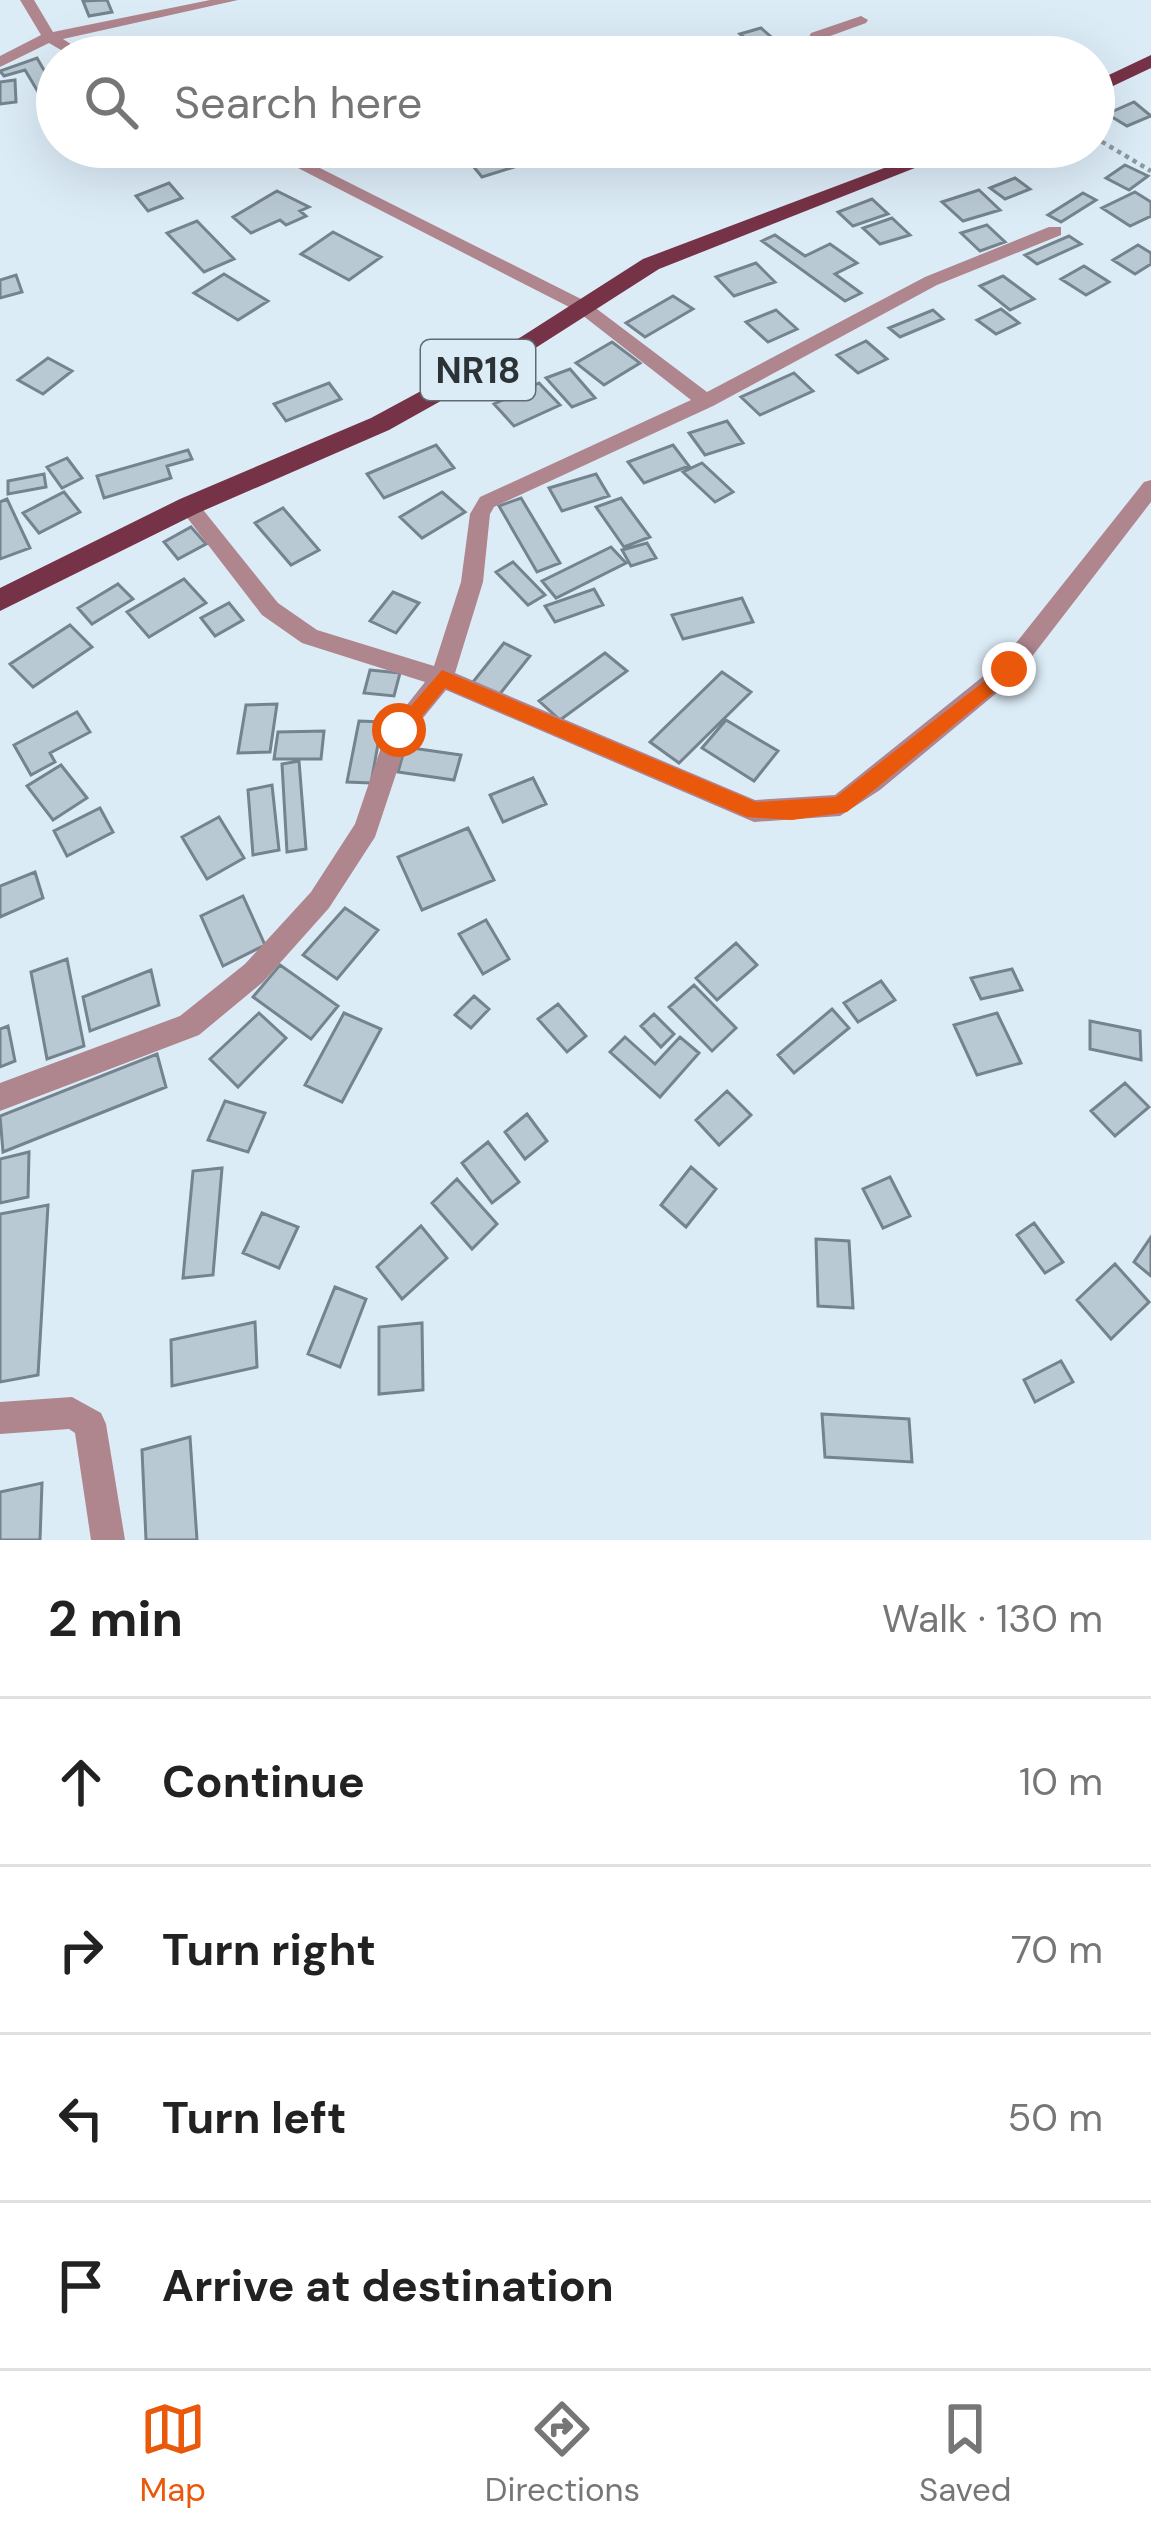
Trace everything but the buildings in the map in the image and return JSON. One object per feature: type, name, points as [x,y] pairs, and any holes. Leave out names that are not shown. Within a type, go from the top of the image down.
[{"type":"main road","points":[[1115,79],[1151,61]]},
{"type":"main road","name":"NR18","points":[[0,600],[189,506],[380,424],[651,264],[901,168]]},
{"type":"street","points":[[27,0],[48,36]]},
{"type":"street","points":[[54,36],[231,0]]},
{"type":"street","points":[[816,36],[861,20]]},
{"type":"street","points":[[0,62],[36,44]]},
{"type":"street","points":[[307,168],[583,307],[706,401]]},
{"type":"street","points":[[0,1097],[190,1025],[254,973],[320,900],[366,829],[389,750],[442,678],[472,582],[480,514],[487,502],[706,401],[931,280],[1055,231]]},
{"type":"street","points":[[189,506],[270,609],[310,637],[442,678],[754,811],[840,806],[1009,669],[1151,487]]},
{"type":"street","points":[[0,1418],[72,1413],[90,1424],[108,1540]]},
{"type":"path","points":[[1115,149],[1151,170]]},
{"type":"route","points":[[399,730],[442,678],[754,811],[792,811],[840,806],[1009,669]]}]
